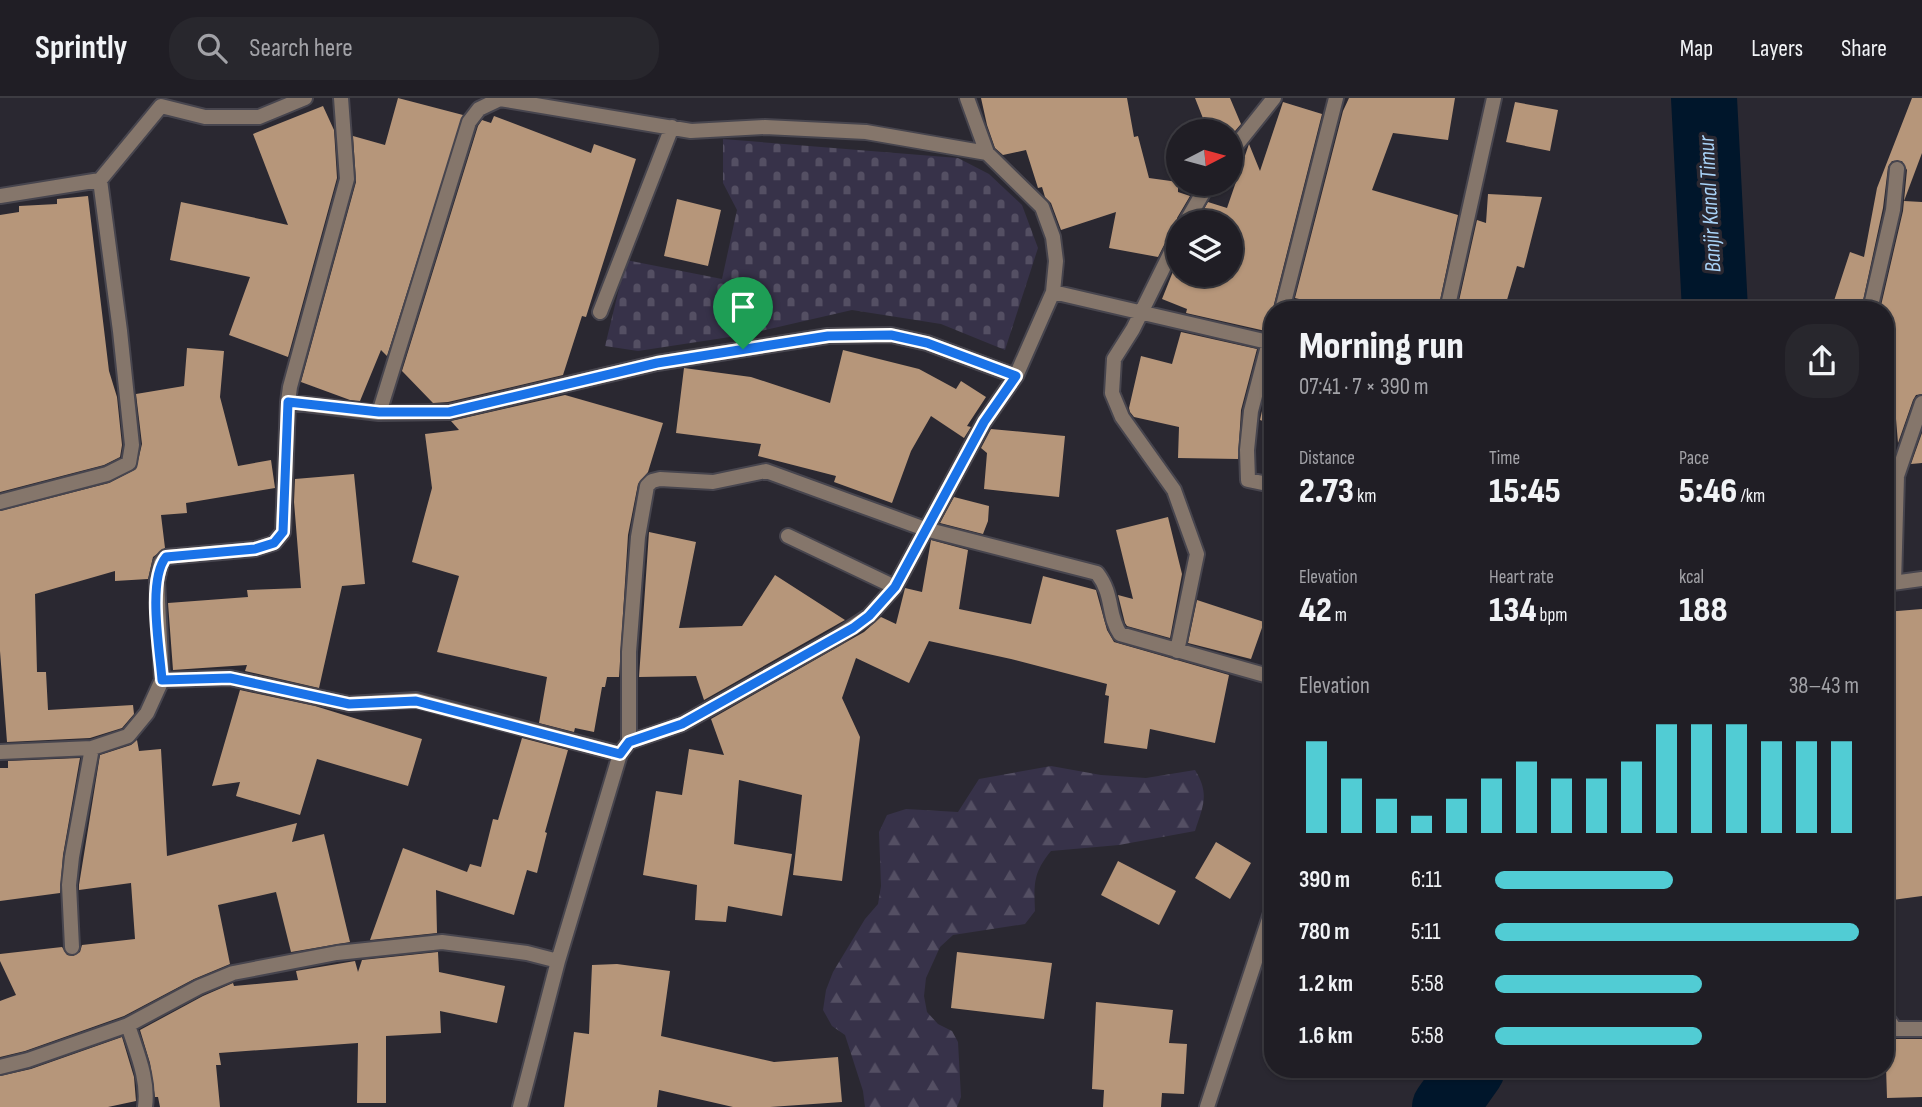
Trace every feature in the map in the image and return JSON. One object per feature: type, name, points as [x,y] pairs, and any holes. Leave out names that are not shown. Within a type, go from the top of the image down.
[{"type":"street","points":[[0,196],[100,180],[161,106],[205,117],[259,117],[305,98]]},
{"type":"street","points":[[0,752],[92,748],[128,736],[147,713],[162,680],[157,607],[157,580],[161,563],[166,557],[255,549],[274,543],[283,532],[289,387],[347,179],[341,98]]},
{"type":"street","points":[[162,680],[230,678],[349,704],[416,701],[625,748],[682,724],[837,637],[869,616],[895,587],[984,422],[1016,376],[1053,292],[1056,261],[1053,237],[1042,207],[987,153],[967,98]]},
{"type":"street","points":[[1243,136],[1273,98]]},
{"type":"street","points":[[1284,301],[1336,98]]},
{"type":"street","points":[[1449,301],[1493,98]]},
{"type":"street","points":[[379,412],[469,122],[479,109],[500,99],[691,131],[765,127],[866,132],[987,153]]},
{"type":"street","points":[[600,312],[671,127]]},
{"type":"street","points":[[1872,301],[1893,210],[1897,169]]},
{"type":"street","points":[[0,502],[107,474],[129,463],[130,432],[100,180]]},
{"type":"street","points":[[1166,262],[1133,330],[1114,359],[1112,393],[1122,417],[1174,490],[1196,554],[1177,651]]},
{"type":"street","points":[[1053,292],[1264,341]]},
{"type":"street","points":[[288,402],[379,412],[449,412],[657,363],[828,336],[891,335],[927,343],[1016,376]]},
{"type":"street","points":[[1264,367],[1251,411],[1247,460],[1248,480],[1264,483]]},
{"type":"street","points":[[1894,523],[1897,477],[1922,403]]},
{"type":"street","points":[[520,1107],[558,961],[625,748],[638,537],[649,483],[660,479],[712,482],[766,471],[925,529],[1097,573],[1108,588],[1115,626],[1120,634],[1264,675]]},
{"type":"street","points":[[788,536],[895,587]]},
{"type":"street","points":[[1894,583],[1922,579]]},
{"type":"street","points":[[72,947],[69,896],[72,857],[92,748]]},
{"type":"street","points":[[1207,1107],[1264,934]]},
{"type":"street","points":[[0,1067],[28,1060],[121,1025],[128,1025],[199,988],[233,974],[337,953],[442,942],[527,953],[558,961]]},
{"type":"street","points":[[128,1025],[142,1068],[147,1094],[145,1107]]},
{"type":"street","points":[[1894,1027],[1922,1029]]},
{"type":"green space","points":[[723,139],[958,158],[989,174],[1022,205],[1038,248],[1005,350],[941,324],[852,310],[743,335],[638,351],[605,346],[626,260],[722,279],[737,210],[723,183]]},
{"type":"green space","points":[[1051,766],[1101,775],[1146,778],[1195,770],[1200,778],[1204,800],[1195,831],[1119,845],[1051,851],[1038,873],[1035,911],[1025,924],[953,935],[940,947],[926,978],[924,996],[927,1012],[938,1024],[952,1031],[958,1042],[961,1097],[957,1107],[865,1107],[863,1091],[845,1035],[832,1026],[823,1010],[826,990],[833,972],[865,919],[878,904],[881,886],[879,832],[887,815],[906,809],[958,812],[979,779]]},
{"type":"building","points":[[398,98],[463,115],[387,356],[381,350],[360,401],[350,400],[301,382],[356,182],[353,136],[385,145]]},
{"type":"building","points":[[981,98],[1127,98],[1134,137],[1138,136],[1149,178],[1166,180],[1166,196],[1190,196],[1182,210],[1166,210],[1166,241],[1158,257],[1109,248],[1116,212],[1061,230],[1051,203],[1045,197],[1042,187],[1038,188],[1026,150],[1003,155],[995,148]]},
{"type":"building","points":[[1195,98],[1230,98],[1239,119],[1203,119]]},
{"type":"building","points":[[1349,98],[1455,98],[1448,140],[1393,133],[1372,190],[1458,215],[1440,301],[1307,301],[1295,298],[1343,111]]},
{"type":"building","points":[[1912,98],[1922,98],[1922,153],[1904,201],[1922,202],[1922,394],[1916,395],[1913,400],[1898,443],[1896,419],[1894,425],[1894,301],[1882,301],[1903,211],[1907,170],[1902,161],[1892,161],[1888,167],[1883,208],[1863,301],[1834,301],[1850,252],[1864,257],[1877,188]]},
{"type":"building","points":[[1283,102],[1322,114],[1275,301],[1264,301],[1264,331],[1186,313],[1187,309],[1162,299],[1167,287],[1243,287],[1243,210],[1204,210],[1208,202],[1227,208],[1231,196],[1243,196],[1243,161],[1249,144],[1260,171]]},
{"type":"building","points":[[1515,102],[1558,110],[1550,151],[1506,142]]},
{"type":"building","points":[[323,106],[334,130],[337,178],[288,357],[229,335],[250,277],[170,260],[181,202],[288,225],[253,134]]},
{"type":"building","points":[[494,116],[591,153],[594,144],[636,159],[586,317],[582,316],[563,375],[448,402],[433,403],[402,371],[478,126],[482,120],[491,123]]},
{"type":"building","points":[[1488,194],[1542,197],[1524,268],[1517,266],[1507,301],[1459,301],[1477,220],[1486,223]]},
{"type":"building","points":[[88,196],[109,371],[117,397],[122,445],[120,457],[104,465],[0,492],[0,215],[19,212],[19,206],[57,204],[57,199]]},
{"type":"building","points":[[677,199],[721,210],[708,266],[664,256]]},
{"type":"building","points":[[1181,332],[1257,349],[1241,410],[1238,459],[1178,458],[1179,427],[1134,417],[1130,412],[1141,356],[1172,364]]},
{"type":"building","points":[[187,348],[224,351],[220,397],[238,466],[271,460],[275,488],[186,503],[187,513],[161,515],[165,548],[153,557],[148,579],[115,581],[115,571],[35,594],[37,672],[46,672],[48,710],[133,705],[134,714],[122,728],[90,738],[7,742],[0,651],[0,511],[109,483],[136,469],[142,444],[136,394],[184,386]]},
{"type":"building","points":[[843,350],[919,369],[956,389],[961,381],[986,397],[967,426],[971,427],[964,438],[931,416],[911,451],[892,503],[834,482],[836,476],[758,456],[761,444],[676,433],[684,368],[751,377],[830,403]]},
{"type":"building","points":[[565,395],[663,423],[648,472],[638,484],[628,535],[619,677],[607,677],[605,687],[602,687],[594,732],[575,728],[574,732],[539,723],[547,677],[437,652],[459,576],[412,562],[432,488],[425,434],[459,430],[451,421]]},
{"type":"building","points":[[1264,402],[1264,421],[1260,420]]},
{"type":"building","points":[[991,429],[1065,436],[1059,497],[984,489],[987,453],[981,448]]},
{"type":"building","points":[[1922,433],[1922,463],[1911,464]]},
{"type":"building","points":[[354,474],[365,584],[342,586],[319,688],[245,671],[247,665],[173,670],[168,603],[248,597],[247,590],[301,588],[294,502],[295,479]]},
{"type":"building","points":[[954,497],[989,506],[988,521],[983,534],[940,523]]},
{"type":"building","points":[[1168,517],[1182,574],[1170,638],[1127,626],[1125,623],[1118,595],[1133,599],[1116,530]]},
{"type":"building","points":[[649,532],[696,542],[679,628],[742,626],[775,575],[845,620],[704,700],[696,676],[639,677]]},
{"type":"building","points":[[931,540],[968,550],[959,609],[1031,624],[1043,576],[1096,590],[1107,630],[1114,642],[1229,675],[1215,743],[1150,729],[1147,749],[1104,743],[1109,696],[1105,695],[1107,684],[1011,659],[929,641],[909,683],[856,658],[842,698],[860,737],[842,881],[793,875],[802,795],[739,780],[734,844],[792,854],[782,916],[728,906],[726,922],[695,920],[697,885],[643,875],[656,791],[682,795],[689,749],[724,755],[711,719],[864,632],[881,617],[896,624],[905,588],[922,592]]},
{"type":"building","points":[[1197,600],[1264,622],[1251,659],[1188,643]]},
{"type":"building","points":[[1922,609],[1922,896],[1894,900],[1894,611]]},
{"type":"building","points":[[240,690],[315,706],[422,739],[408,786],[317,759],[300,815],[236,796],[240,782],[212,786]]},
{"type":"building","points":[[522,738],[568,750],[545,832],[547,833],[537,873],[527,870],[514,915],[436,890],[437,933],[370,940],[403,848],[467,872],[470,864],[481,867],[493,819],[498,820]]},
{"type":"building","points":[[137,740],[139,751],[161,749],[167,856],[297,823],[292,842],[324,834],[350,942],[291,952],[276,892],[218,905],[230,964],[194,979],[124,1016],[25,1051],[0,1057],[0,1001],[16,995],[0,961],[0,954],[62,947],[67,955],[73,956],[80,952],[82,945],[135,939],[131,883],[79,890],[79,885],[100,755],[131,745]]},
{"type":"building","points":[[80,758],[63,855],[60,893],[0,901],[0,768],[8,768],[8,761]]},
{"type":"building","points":[[1216,842],[1251,863],[1230,899],[1195,878]]},
{"type":"building","points":[[1118,861],[1176,891],[1159,925],[1101,895]]},
{"type":"building","points":[[438,952],[439,972],[505,986],[497,1023],[440,1011],[441,1033],[386,1036],[386,1103],[357,1103],[358,1043],[219,1053],[221,1065],[216,1065],[220,1107],[160,1107],[158,1097],[155,1097],[150,1063],[140,1030],[233,983],[234,986],[298,980],[296,971],[355,961],[358,972],[362,960]]},
{"type":"building","points":[[957,952],[1052,963],[1044,1019],[951,1008]]},
{"type":"building","points":[[617,964],[670,971],[661,1036],[774,1062],[838,1057],[842,1102],[733,1107],[659,1090],[657,1107],[564,1107],[574,1032],[589,1034],[592,965]]},
{"type":"building","points":[[1096,1002],[1173,1010],[1169,1043],[1187,1044],[1184,1094],[1162,1093],[1161,1107],[1103,1107],[1104,1090],[1092,1089]]},
{"type":"building","points":[[122,1037],[134,1077],[136,1101],[108,1107],[0,1107],[0,1076],[31,1069]]},
{"type":"building","points":[[1894,1039],[1922,1039],[1922,1097],[1887,1098],[1886,1078],[1894,1078]]},
{"type":"waterway","name":"Banjir Kanal Timur","points":[[1704,98],[1715,301]]},
{"type":"waterway","name":"Banjir Kanal Timur","points":[[1445,1107],[1466,1078]]},
{"type":"route","points":[[891,335],[927,343],[1016,376],[984,422],[895,587],[869,616],[853,628],[713,708],[682,724],[629,742],[620,754],[416,701],[349,704],[230,678],[162,680],[157,607],[157,580],[161,563],[166,557],[255,549],[274,543],[283,532],[288,402],[379,412],[449,412],[657,363],[743,349],[828,336],[891,335]]}]
